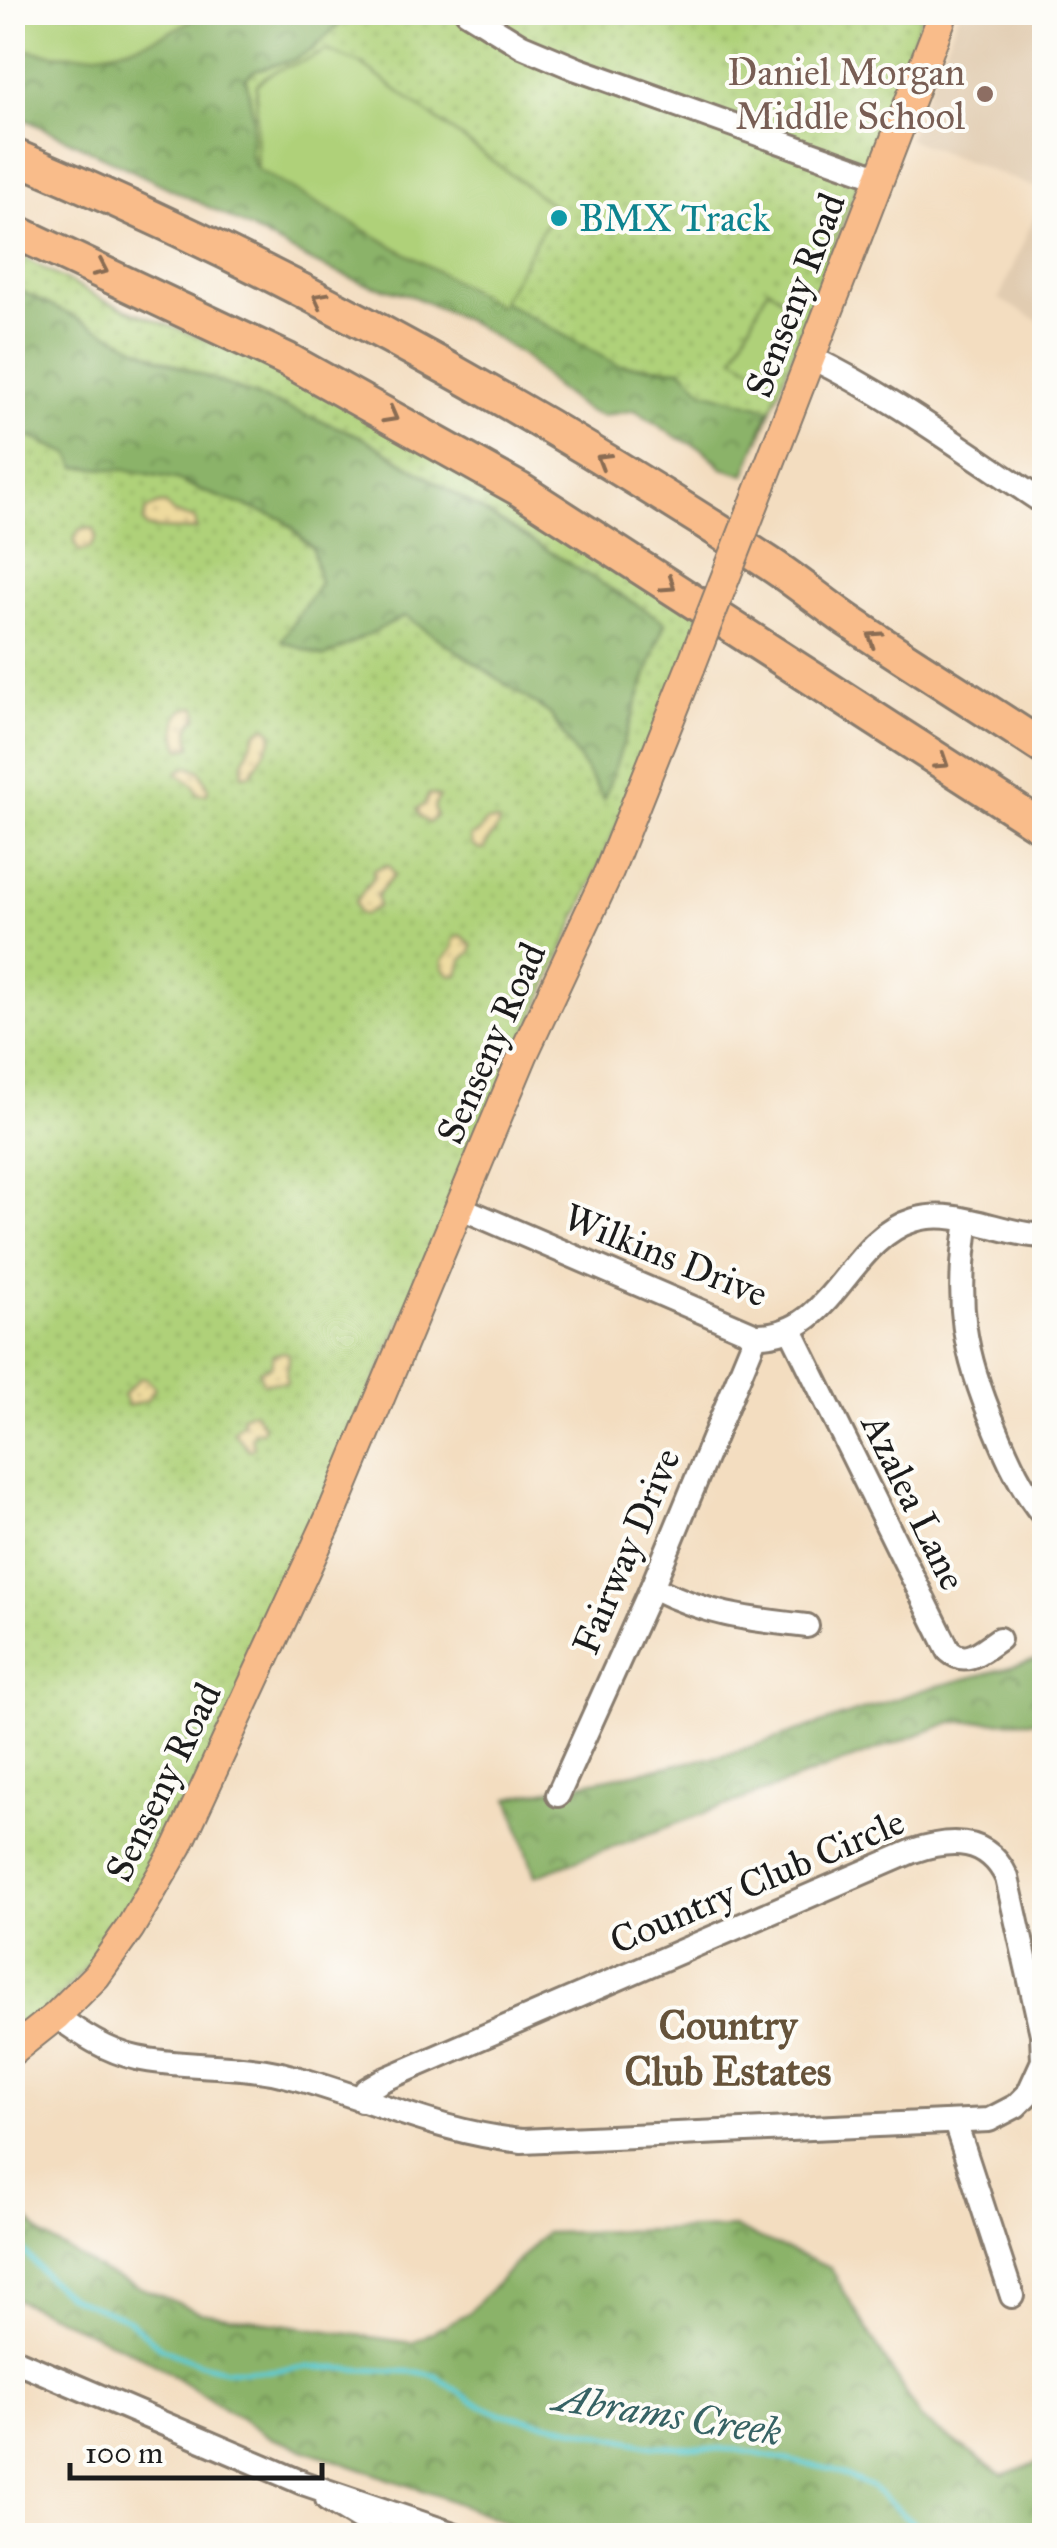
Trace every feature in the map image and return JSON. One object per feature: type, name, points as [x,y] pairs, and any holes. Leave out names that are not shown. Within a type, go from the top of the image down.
[{"type":"highway","points":[[12,155],[272,274],[448,367],[770,564],[845,618],[1044,748]]},
{"type":"highway","points":[[12,230],[288,360],[519,489],[1044,828]]},
{"type":"main road","name":"Senseny Road","points":[[12,2051],[56,2016],[108,1960],[152,1894],[178,1846],[334,1508],[523,1055],[608,871],[944,12]]},
{"type":"street","points":[[467,12],[522,46],[576,68],[881,178]]},
{"type":"street","points":[[810,358],[862,382],[913,413],[968,454],[1044,502]]},
{"type":"street","name":"Wilkins Drive","points":[[459,1207],[756,1335],[791,1330],[814,1314],[887,1232],[918,1218],[968,1221],[1044,1236]]},
{"type":"street","points":[[968,1221],[961,1279],[962,1315],[974,1378],[1018,1479],[1044,1516]]},
{"type":"street","name":"Azalea Lane","points":[[791,1330],[949,1652],[962,1660],[970,1658],[999,1639]]},
{"type":"street","name":"Fairway Drive","points":[[558,1795],[652,1586],[756,1335]]},
{"type":"street","points":[[652,1586],[692,1607],[740,1619],[807,1626]]},
{"type":"street","name":"Country Club Circle","points":[[56,2016],[92,2040],[136,2058],[252,2068],[447,2129],[522,2142],[989,2120],[1016,2106],[1037,2080],[1044,2048],[1007,1878],[983,1848],[954,1841],[913,1850],[398,2074],[366,2090],[360,2100]]},
{"type":"street","points":[[955,2122],[1012,2296]]},
{"type":"street","points":[[12,2358],[303,2483],[458,2536]]},
{"type":"street","points":[[303,2483],[388,2536]]},
{"type":"shaded area","name":"Daniel Morgan Middle School","points":[[959,13],[1044,13],[1044,191],[908,139]]},
{"type":"shaded area","name":"Daniel Morgan Middle School","points":[[1044,194],[1044,324],[999,299]]},
{"type":"green space","points":[[13,12],[202,13],[159,37],[135,45],[111,51],[62,54],[13,46]]},
{"type":"green space","points":[[12,13],[923,13],[760,440],[418,261],[13,66]]},
{"type":"green space","points":[[202,13],[357,13],[349,15],[312,50],[293,60],[255,70],[246,78],[253,115],[250,154],[254,165],[618,365],[682,369],[703,391],[770,409],[745,475],[722,468],[703,449],[676,437],[635,410],[602,416],[587,411],[556,388],[525,357],[474,324],[410,295],[363,283],[317,264],[219,212],[12,113],[12,46],[61,54],[111,51],[159,37]]},
{"type":"green space","points":[[326,50],[360,63],[555,207],[499,306],[257,169],[256,85],[271,73]]},
{"type":"green space","points":[[13,252],[103,300],[367,402],[710,612],[151,1895],[13,2049]]},
{"type":"green space","points":[[13,287],[163,360],[360,436],[665,622],[604,799],[550,714],[405,616],[324,657],[281,641],[320,583],[312,548],[283,519],[176,479],[127,470],[76,467],[70,454],[13,430],[13,365],[20,348],[13,345]]},
{"type":"green space","points":[[768,288],[788,303],[764,373],[734,357]]},
{"type":"green space","points":[[1044,1658],[1044,1721],[952,1722],[535,1876],[509,1798],[729,1754],[923,1690]]},
{"type":"green space","points":[[13,2203],[43,2236],[107,2274],[200,2312],[412,2343],[468,2313],[545,2233],[735,2228],[830,2268],[921,2419],[1003,2475],[1044,2460],[1044,2535],[538,2535],[271,2438],[146,2358],[13,2298]]},
{"type":"sand","points":[[158,504],[195,519],[197,529],[146,527],[146,510]]},
{"type":"sand","points":[[94,529],[96,538],[90,548],[79,552],[74,541],[79,530]]},
{"type":"sand","points":[[197,707],[198,717],[189,730],[191,747],[181,749],[177,719],[183,710]]},
{"type":"sand","points":[[266,727],[271,730],[272,739],[251,774],[242,775],[243,762],[256,732]]},
{"type":"sand","points":[[189,766],[200,771],[207,794],[198,794],[193,784],[179,775],[178,771]]},
{"type":"sand","points":[[429,794],[439,797],[434,807],[436,816],[429,823],[417,809]]},
{"type":"sand","points":[[495,821],[498,826],[485,849],[472,845],[470,837],[480,832],[485,822]]},
{"type":"sand","points":[[389,865],[394,875],[377,895],[378,906],[364,915],[359,913],[355,902],[374,877],[373,870]]},
{"type":"sand","points":[[461,935],[472,945],[471,952],[462,960],[458,975],[450,975],[443,968],[443,960],[453,948],[453,940]]},
{"type":"sand","points":[[283,1352],[289,1356],[287,1382],[262,1383],[259,1371],[271,1366],[273,1355]]},
{"type":"sand","points":[[140,1378],[146,1378],[155,1388],[147,1400],[128,1406],[123,1395]]},
{"type":"sand","points":[[254,1411],[264,1426],[262,1431],[254,1431],[254,1447],[249,1450],[233,1431],[243,1422],[242,1416]]},
{"type":"waterway","name":"Abrams Creek","points":[[12,2237],[48,2279],[70,2297],[128,2319],[160,2347],[201,2364],[225,2370],[308,2367],[418,2372],[436,2376],[472,2401],[498,2413],[654,2446],[738,2450],[834,2470],[872,2487],[928,2536]]},
{"type":"place","name":"Daniel Morgan Middle School","points":[[985,94]]},
{"type":"place","name":"BMX Track","points":[[559,218]]},
{"type":"district","name":"Country Club Estates","points":[[728,2048]]}]
